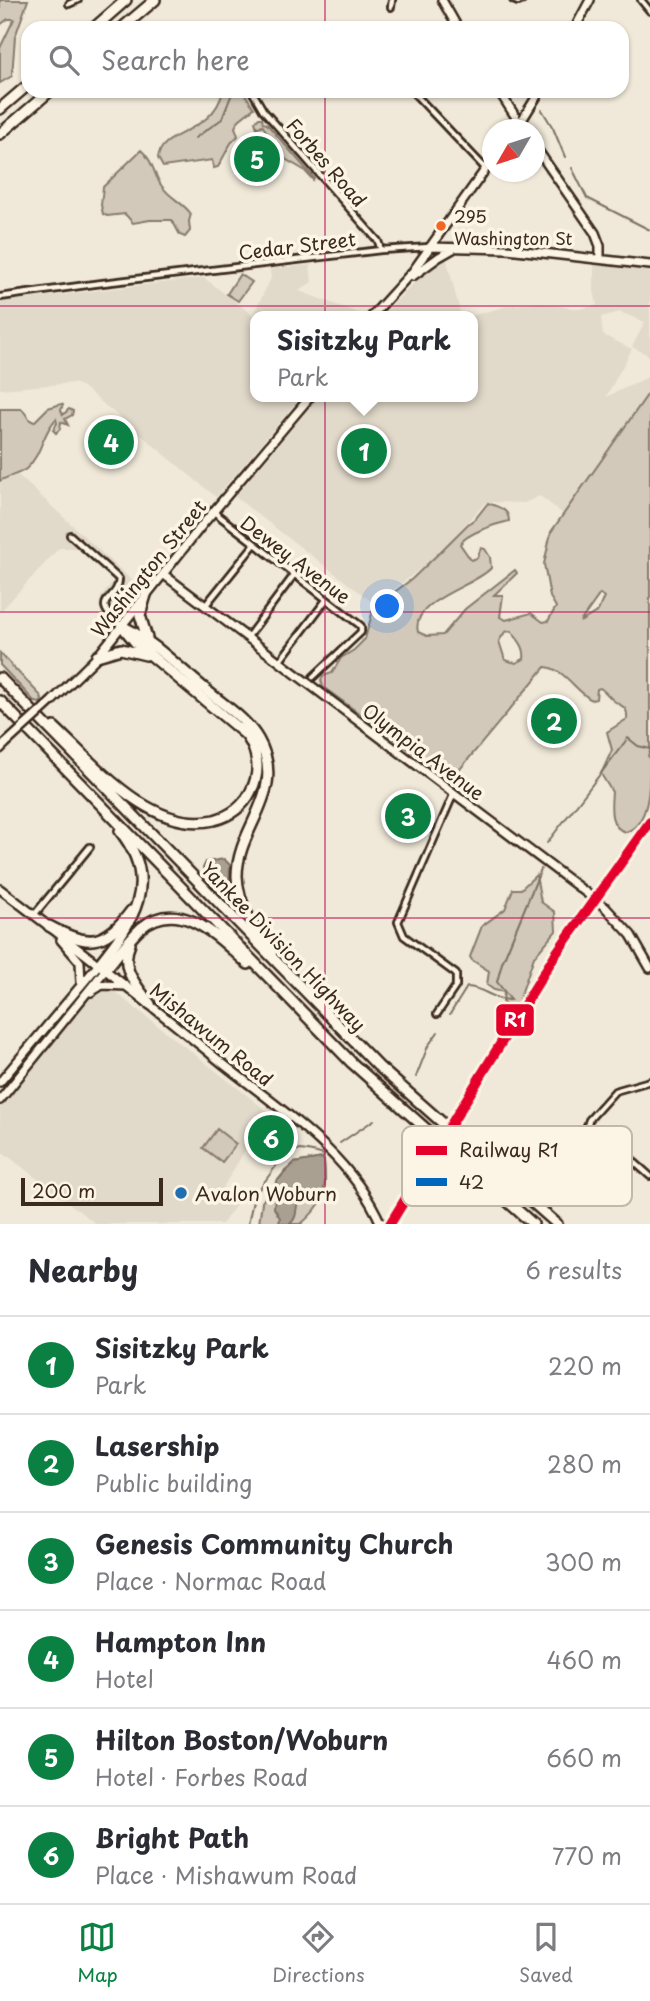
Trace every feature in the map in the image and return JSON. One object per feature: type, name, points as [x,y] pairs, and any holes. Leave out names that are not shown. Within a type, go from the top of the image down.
[{"type":"highway","points":[[102,21],[127,0]]},
{"type":"highway","points":[[130,21],[155,0]]},
{"type":"highway","points":[[0,109],[21,91]]},
{"type":"highway","points":[[1,133],[42,98]]},
{"type":"highway","points":[[146,595],[141,620],[152,645]]},
{"type":"highway","points":[[122,626],[152,645],[245,723],[262,746],[268,783],[240,857],[237,875],[239,893],[257,933],[302,989]]},
{"type":"highway","points":[[3,681],[89,760],[149,810],[187,822],[220,818],[241,805],[252,789],[257,768],[253,748],[240,728],[135,642],[122,626]]},
{"type":"highway","points":[[97,656],[127,649],[140,652],[164,665]]},
{"type":"highway","name":"Yankee Division Highway","points":[[3,681],[377,1066],[445,1126]]},
{"type":"highway","name":"Yankee Division Highway","points":[[0,701],[310,1020],[421,1126]]},
{"type":"highway","points":[[83,787],[124,837],[135,856],[140,876],[136,903],[127,929],[102,967]]},
{"type":"highway","points":[[48,926],[77,940],[94,940],[118,927],[136,903]]},
{"type":"highway","points":[[102,967],[144,926],[160,917],[176,916],[196,922],[220,939],[310,1020]]},
{"type":"highway","points":[[133,937],[127,952],[126,966],[131,978],[150,1004]]},
{"type":"highway","name":"Yankee Division Highway","points":[[512,1206],[533,1224]]},
{"type":"highway","name":"Yankee Division Highway","points":[[536,1206],[557,1224]]},
{"type":"main road","points":[[442,0],[454,21]]},
{"type":"main road","points":[[579,21],[590,0]]},
{"type":"main road","points":[[503,98],[515,119]]},
{"type":"main road","points":[[525,119],[536,98]]},
{"type":"main road","points":[[545,161],[595,233],[600,246],[600,258]]},
{"type":"main road","points":[[377,311],[402,285],[482,175]]},
{"type":"main road","points":[[443,229],[443,241],[456,247]]},
{"type":"main road","name":"Cedar Street","points":[[430,247],[498,248],[650,265]]},
{"type":"main road","points":[[402,285],[456,247]]},
{"type":"main road","name":"Washington Street","points":[[3,746],[97,656],[306,402]]},
{"type":"main road","name":"Olympia Avenue","points":[[163,574],[605,907],[631,935],[650,968]]},
{"type":"main road","name":"Mishawum Road","points":[[0,889],[150,1004],[337,1157],[362,1189],[381,1224]]},
{"type":"main road","points":[[48,926],[79,960],[82,970],[81,985]]},
{"type":"main road","points":[[0,1082],[81,985],[102,967]]},
{"type":"main road","points":[[0,1100],[82,999],[102,967]]},
{"type":"main road","points":[[82,999],[102,985],[127,986]]},
{"type":"street","points":[[69,4],[78,0]]},
{"type":"street","points":[[391,0],[391,7]]},
{"type":"street","points":[[641,0],[650,12]]},
{"type":"street","name":"Forbes Road","points":[[256,98],[382,250]]},
{"type":"street","points":[[419,98],[482,165]]},
{"type":"street","name":"Cedar Street","points":[[0,298],[94,284],[382,250],[430,247]]},
{"type":"street","name":"Dewey Avenue","points":[[213,512],[362,629],[313,677]]},
{"type":"street","points":[[70,535],[120,579],[105,607],[109,615],[122,626]]},
{"type":"street","points":[[205,606],[254,544]]},
{"type":"street","points":[[247,638],[294,575]]},
{"type":"street","points":[[279,662],[326,600]]},
{"type":"street","points":[[437,1014],[456,986],[457,975],[404,936],[398,922],[454,793]]},
{"type":"street","points":[[34,915],[90,847]]},
{"type":"street","points":[[587,1126],[588,1121],[615,1091],[650,1082]]},
{"type":"street","points":[[632,1159],[650,1177]]},
{"type":"shaded area","points":[[0,0],[28,0],[15,37],[12,76],[0,83],[0,48],[14,19],[8,19],[0,25]]},
{"type":"shaded area","points":[[220,98],[248,98],[254,108],[239,120],[235,127],[238,136],[218,167],[214,168],[212,160],[163,167],[158,158],[161,149],[168,141],[199,124]]},
{"type":"shaded area","points":[[262,118],[263,123],[267,124],[313,180],[304,170],[285,159],[262,125],[257,128],[255,122]]},
{"type":"shaded area","points":[[141,150],[164,189],[191,214],[190,231],[185,237],[180,235],[172,220],[133,223],[125,214],[103,214],[103,187]]},
{"type":"shaded area","points":[[446,257],[460,311],[386,311],[430,267]]},
{"type":"shaded area","points":[[594,261],[650,270],[650,356],[632,347],[645,322],[620,312],[601,317],[603,335],[632,349],[606,397],[650,376],[650,396],[566,516],[540,496],[524,503],[486,502],[433,559],[375,604],[235,497],[314,402],[478,402],[478,314],[511,305],[539,303],[579,309],[597,305]]},
{"type":"shaded area","points":[[310,265],[312,282],[299,291],[353,311],[255,311],[271,278],[270,269]]},
{"type":"shaded area","points":[[240,274],[252,282],[238,301],[227,294]]},
{"type":"shaded area","points":[[204,278],[250,313],[250,402],[297,402],[216,497],[83,387],[74,383],[0,389],[0,302]]},
{"type":"shaded area","points":[[650,391],[650,780],[647,802],[640,821],[626,832],[620,830],[613,821],[612,792],[601,774],[612,750],[607,732],[627,719],[627,712],[600,688],[597,689],[596,699],[592,700],[558,671],[545,667],[451,780],[323,687],[321,680],[323,676],[332,673],[341,658],[365,639],[373,610],[377,605],[412,579],[476,518],[488,503],[505,511],[509,521],[475,533],[460,544],[471,560],[477,558],[481,548],[485,549],[490,557],[491,568],[434,602],[418,621],[418,632],[427,636],[443,635],[465,609],[515,570],[517,573],[494,595],[503,595],[500,617],[506,620],[531,613],[543,622],[548,621],[556,607],[550,597],[544,564],[551,532]],"holes":[[[600,594],[604,597],[598,611],[580,622]],[[511,631],[524,651],[524,659],[516,663],[505,660],[499,641],[505,632]]]},
{"type":"shaded area","points":[[61,404],[63,415],[69,409],[73,411],[72,415],[65,419],[68,425],[61,422],[56,433],[53,430],[56,419],[31,463],[23,471],[0,481],[0,409],[22,409],[34,422],[48,408]]},
{"type":"shaded area","points":[[356,441],[377,453],[379,458],[367,461],[351,450]]},
{"type":"shaded area","points":[[12,475],[18,475],[138,586],[109,626],[99,606],[101,597],[113,581],[77,548],[59,548],[0,612],[0,483]]},
{"type":"shaded area","points":[[0,653],[40,695],[41,703],[35,702],[0,665]]},
{"type":"shaded area","points":[[224,859],[230,865],[229,891],[209,878],[203,868],[206,862]]},
{"type":"shaded area","points":[[536,875],[541,902],[555,912],[556,931],[534,957],[518,1003],[506,1009],[503,1002],[504,992],[487,985],[489,971],[470,957],[482,926],[505,909],[513,889],[521,889]]},
{"type":"shaded area","points":[[103,990],[115,992],[268,1112],[219,1194],[236,1205],[222,1224],[96,1224],[0,1150],[0,1102],[88,997]]},
{"type":"shaded area","points":[[217,1129],[236,1144],[222,1162],[203,1148]]},
{"type":"shaded area","points":[[322,1158],[325,1182],[323,1196],[310,1216],[301,1224],[259,1224],[262,1202],[285,1171],[295,1163]]},
{"type":"shaded area","points":[[322,1158],[325,1177],[320,1197],[314,1201],[298,1202],[293,1221],[290,1224],[279,1224],[280,1218],[274,1208],[276,1182],[294,1163]]},
{"type":"waterway","points":[[195,138],[222,119],[230,98]]},
{"type":"waterway","points":[[542,110],[565,157]]},
{"type":"waterway","points":[[572,168],[587,198],[650,230]]},
{"type":"waterway","points":[[547,843],[628,738],[638,746],[650,749]]},
{"type":"waterway","points":[[450,1014],[467,987],[511,1000],[497,982],[502,963],[541,869]]},
{"type":"waterway","points":[[416,1077],[428,1046],[438,1032]]},
{"type":"waterway","points":[[340,1143],[374,1120]]},
{"type":"waterway","points":[[248,1224],[254,1196],[287,1151],[311,1152],[324,1155],[323,1158]]},
{"type":"rail line","name":"R1","points":[[450,1126],[555,955],[650,822]]},
{"type":"rail line","name":"R1","points":[[390,1224],[402,1204]]},
{"type":"place","name":"Hilton Boston/Woburn","points":[[257,159]]},
{"type":"place","name":"295 Washington St","points":[[441,226]]},
{"type":"place","name":"Hampton Inn","points":[[111,442]]},
{"type":"place","name":"Sisitzky Park","points":[[364,451]]},
{"type":"place","name":"Lasership","points":[[554,721]]},
{"type":"place","name":"Genesis Community Church","points":[[408,816]]},
{"type":"place","name":"Bright Path","points":[[271,1138]]},
{"type":"place","name":"Avalon Woburn","points":[[181,1193]]}]
